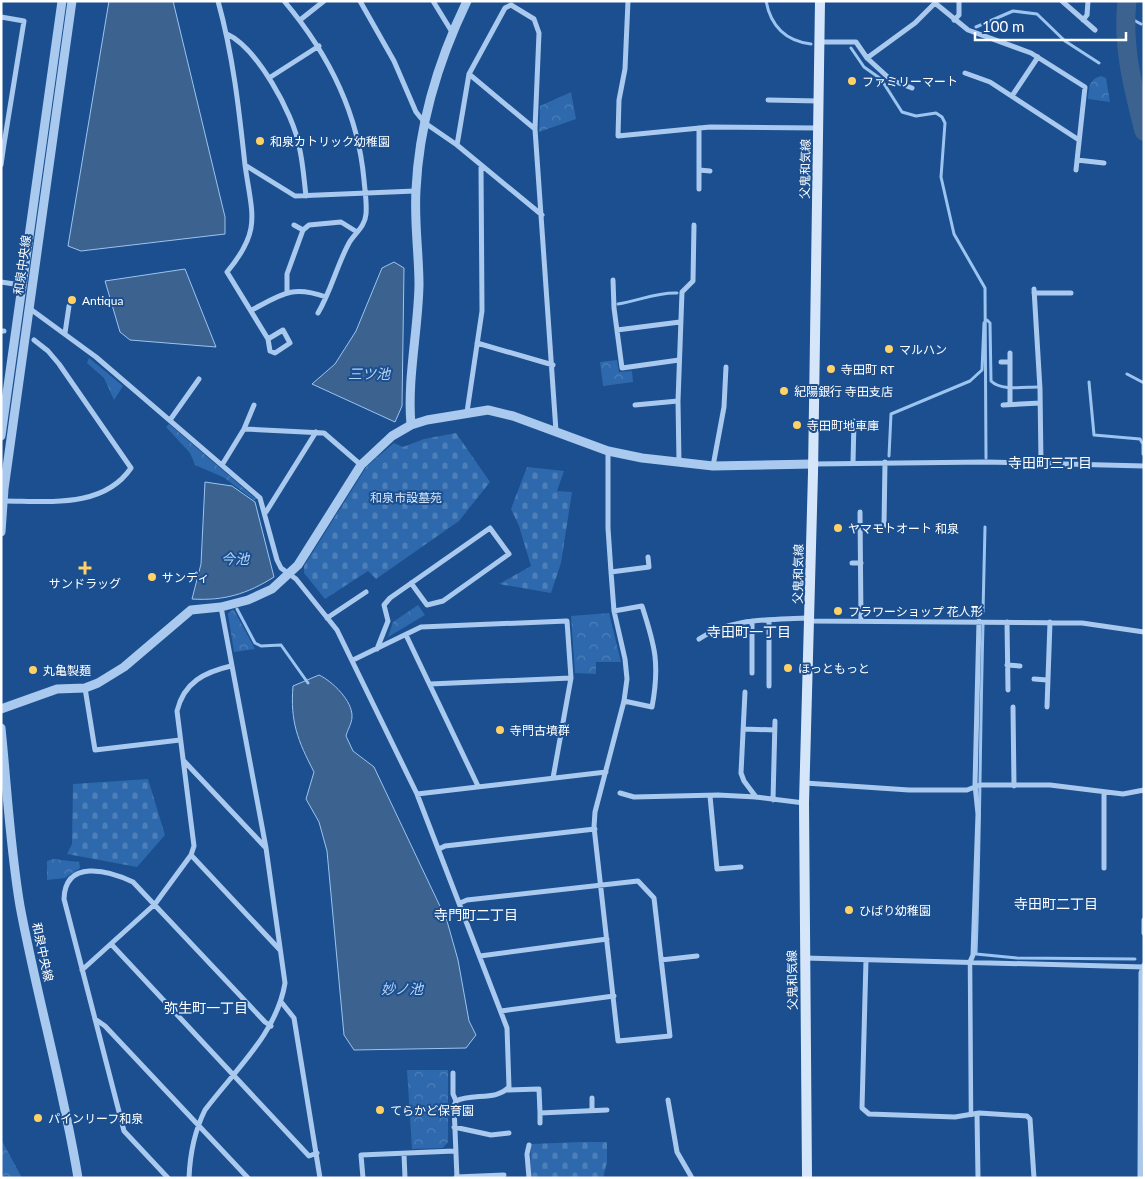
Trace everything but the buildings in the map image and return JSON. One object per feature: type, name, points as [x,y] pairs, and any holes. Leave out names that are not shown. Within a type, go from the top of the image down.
[{"type":"main road","name":"父鬼和気線","points":[[807,1178],[804,803],[810,621],[820,1]]},
{"type":"street","name":"和泉中央線","points":[[1,436],[62,1]]},
{"type":"street","name":"和泉中央線","points":[[1,532],[29,308],[72,1]]},
{"type":"street","points":[[218,1],[227,34],[236,82],[245,165],[254,222],[243,253],[227,272],[268,339],[270,350],[275,353],[290,343],[283,330],[268,339]]},
{"type":"street","points":[[284,1],[318,46],[341,88],[355,127],[366,193],[364,225],[349,242],[318,313]]},
{"type":"street","points":[[300,20],[324,1]]},
{"type":"street","points":[[360,1],[394,61],[416,112],[425,123],[457,145],[542,215]]},
{"type":"street","points":[[433,1],[452,32]]},
{"type":"street","points":[[412,425],[412,356],[419,286],[416,191],[425,123],[434,82],[452,32],[467,1]]},
{"type":"street","points":[[628,1],[625,69],[619,100],[618,136],[699,128],[818,128]]},
{"type":"street","points":[[954,20],[959,15],[960,1]]},
{"type":"street","points":[[1062,1],[1095,30]]},
{"type":"street","points":[[1083,20],[1087,15],[1088,1]]},
{"type":"street","points":[[867,58],[914,23],[934,2],[968,30],[1038,57],[1085,87],[1076,170]]},
{"type":"street","points":[[457,145],[469,74],[505,8],[511,5],[534,19],[539,34],[535,129],[553,365],[556,431]]},
{"type":"street","points":[[1,17],[24,20],[1,165]]},
{"type":"street","points":[[227,34],[239,40],[268,78],[286,110],[299,144],[306,196]]},
{"type":"street","points":[[820,42],[856,42],[867,58],[890,80],[912,88]]},
{"type":"street","points":[[268,78],[318,46]]},
{"type":"street","points":[[1012,96],[1038,57]]},
{"type":"street","points":[[965,73],[990,82],[1079,140]]},
{"type":"street","points":[[469,74],[535,129]]},
{"type":"street","points":[[768,100],[818,101]]},
{"type":"street","points":[[699,128],[699,189]]},
{"type":"street","points":[[1077,160],[1104,163]]},
{"type":"street","points":[[245,165],[295,196],[416,191]]},
{"type":"street","points":[[467,412],[482,311],[481,165]]},
{"type":"street","points":[[699,170],[710,171]]},
{"type":"street","points":[[287,292],[287,274],[303,230],[309,225],[341,222],[357,232]]},
{"type":"street","points":[[294,224],[303,230]]},
{"type":"street","points":[[679,463],[680,322],[682,292],[693,281],[694,225]]},
{"type":"street","points":[[613,280],[622,368],[679,360]]},
{"type":"street","points":[[1,282],[21,284]]},
{"type":"street","points":[[252,310],[287,292],[310,291],[326,297]]},
{"type":"street","points":[[1041,464],[1034,291],[1071,293]]},
{"type":"street","points":[[65,333],[69,306]]},
{"type":"street","points":[[29,308],[65,333],[260,498],[266,512],[277,560],[281,568],[290,573],[337,630],[417,794],[501,1011],[506,1028],[509,1055],[510,1082],[507,1090]]},
{"type":"street","points":[[617,330],[680,322]]},
{"type":"street","points":[[4,501],[69,500],[89,497],[115,486],[131,468],[59,364],[48,351],[34,340]]},
{"type":"street","points":[[477,343],[553,365]]},
{"type":"street","points":[[1010,353],[1010,404]]},
{"type":"street","points":[[1001,362],[1010,362]]},
{"type":"street","points":[[713,466],[724,407],[726,367]]},
{"type":"street","points":[[170,420],[199,379]]},
{"type":"street","points":[[635,405],[678,401]]},
{"type":"street","points":[[1003,405],[1040,403]]},
{"type":"street","points":[[222,465],[244,429],[254,406]]},
{"type":"street","points":[[1,708],[57,689],[86,688],[98,683],[124,667],[191,610],[221,608],[272,589],[298,565],[361,465],[392,436],[412,425],[467,412],[488,410],[514,416],[608,451],[642,458],[713,466],[885,462],[1144,466]]},
{"type":"street","points":[[853,463],[854,421]]},
{"type":"street","points":[[244,429],[324,433],[361,465]]},
{"type":"street","points":[[266,512],[316,432]]},
{"type":"street","points":[[460,903],[467,900],[601,884],[638,881],[654,898],[670,1036],[618,1042],[614,996],[607,940],[601,884],[595,829],[595,812],[624,701],[627,679],[625,659],[614,611],[610,572],[608,451]]},
{"type":"street","points":[[884,526],[885,462]]},
{"type":"street","points":[[860,512],[861,621]]},
{"type":"street","points":[[377,649],[388,621],[384,605],[411,583],[490,528],[509,554],[443,601],[431,605],[427,605],[411,583]]},
{"type":"street","points":[[610,572],[649,567],[648,557]]},
{"type":"street","points":[[852,563],[861,563]]},
{"type":"street","points":[[327,618],[366,592]]},
{"type":"street","points":[[614,611],[642,606],[655,646],[657,663],[652,706],[624,701]]},
{"type":"street","points":[[189,1178],[190,1154],[198,1124],[205,1110],[271,1026],[282,1003],[285,982],[266,848],[221,608]]},
{"type":"street","points":[[699,639],[712,627],[752,621],[805,618],[810,621],[1082,623],[1144,632]]},
{"type":"street","points":[[769,686],[770,620]]},
{"type":"street","points":[[353,660],[421,627],[567,621],[571,678],[553,778]]},
{"type":"street","points":[[752,621],[752,673]]},
{"type":"street","points":[[978,1178],[974,1114],[970,962],[973,955],[978,814],[979,621]]},
{"type":"street","points":[[1007,622],[1008,690]]},
{"type":"street","points":[[1047,707],[1050,622]]},
{"type":"street","points":[[406,635],[478,786]]},
{"type":"street","points":[[1007,665],[1020,666]]},
{"type":"street","points":[[82,970],[112,945],[155,904],[191,855],[194,846],[180,740],[179,703],[201,675],[231,666]]},
{"type":"street","points":[[430,684],[571,678]]},
{"type":"street","points":[[1034,679],[1047,680]]},
{"type":"street","points":[[86,688],[95,750],[180,740]]},
{"type":"street","points":[[745,692],[741,773],[744,781],[756,797]]},
{"type":"street","points":[[1013,707],[1014,786]]},
{"type":"street","points":[[773,800],[775,722]]},
{"type":"street","name":"和泉中央線","points":[[1,728],[13,857],[20,904],[68,1117],[78,1178]]},
{"type":"street","points":[[743,729],[775,730]]},
{"type":"street","points":[[183,760],[266,848]]},
{"type":"street","points":[[417,794],[606,772]]},
{"type":"street","points":[[805,783],[909,790],[967,790],[977,785],[1078,787],[1123,794],[1144,790]]},
{"type":"street","points":[[1104,792],[1104,868]]},
{"type":"street","points":[[620,793],[634,797],[756,797],[804,803]]},
{"type":"street","points":[[710,796],[716,869],[741,867]]},
{"type":"street","points":[[439,850],[445,846],[595,829]]},
{"type":"street","points":[[191,855],[280,950]]},
{"type":"street","points":[[168,1178],[124,1131],[64,899],[65,886],[73,876],[83,871],[119,875],[133,882],[265,1022],[271,1026]]},
{"type":"street","points":[[1144,920],[1144,933]]},
{"type":"street","points":[[480,956],[607,940]]},
{"type":"street","points":[[112,945],[309,1156],[317,1153]]},
{"type":"street","points":[[661,960],[697,956]]},
{"type":"street","points":[[804,958],[1144,966],[1141,973],[1142,1120],[1140,1178]]},
{"type":"street","points":[[866,960],[862,1108],[868,1114],[955,1117],[974,1114],[1027,1116],[1030,1119],[1034,1178]]},
{"type":"street","points":[[501,1011],[614,996]]},
{"type":"street","points":[[282,1003],[294,1018],[320,1178]]},
{"type":"street","points":[[95,1019],[106,1026],[248,1178]]},
{"type":"street","points":[[453,1073],[453,1094],[456,1101],[454,1106],[454,1151],[457,1177],[504,1175]]},
{"type":"street","points":[[456,1101],[462,1098],[499,1094],[507,1090],[539,1090],[540,1123]]},
{"type":"street","points":[[592,1098],[592,1110]]},
{"type":"street","points":[[668,1100],[677,1152],[692,1178]]},
{"type":"street","points":[[540,1113],[607,1110]]},
{"type":"street","points":[[454,1127],[491,1134],[509,1133]]},
{"type":"street","points":[[529,1145],[527,1154],[529,1178]]},
{"type":"street","points":[[362,1178],[361,1155],[454,1151]]},
{"type":"street","points":[[404,1154],[405,1178]]},
{"type":"green space","points":[[1101,76],[1106,78],[1110,102],[1088,99],[1089,88],[1092,82]]},
{"type":"green space","points":[[571,92],[576,119],[539,132],[540,106]]},
{"type":"green space","points":[[89,358],[123,386],[114,400],[104,378],[87,363]]},
{"type":"green space","points":[[617,360],[619,372],[632,371],[633,382],[603,386],[600,362]]},
{"type":"green space","points":[[169,424],[256,499],[254,500],[223,477],[195,465],[190,453],[166,427]]},
{"type":"green space","name":"和泉市設墓苑","points":[[456,433],[490,482],[459,521],[376,579],[368,571],[325,599],[304,573],[304,566],[367,466],[394,443],[403,447],[424,439]]},
{"type":"green space","points":[[527,467],[564,471],[557,491],[572,492],[561,563],[551,593],[499,584],[531,566],[519,526],[511,509]]},
{"type":"green space","points":[[418,605],[425,615],[388,637],[393,622]]},
{"type":"green space","points":[[234,610],[255,649],[234,652],[228,614]]},
{"type":"green space","points":[[609,613],[621,662],[596,662],[596,674],[575,673],[571,616]]},
{"type":"green space","points":[[148,779],[165,835],[137,867],[67,854],[72,844],[73,784]]},
{"type":"green space","points":[[53,859],[79,862],[80,868],[65,878],[47,880],[47,861]]},
{"type":"green space","points":[[407,1070],[448,1070],[448,1142],[443,1148],[412,1149]]},
{"type":"green space","points":[[1,1139],[22,1178],[1,1178]]},
{"type":"green space","points":[[607,1142],[607,1162],[603,1178],[530,1178],[531,1144]]},
{"type":"water","points":[[109,1],[173,1],[225,217],[225,234],[81,251],[68,246]]},
{"type":"water","name":"三ツ池","points":[[394,262],[404,268],[402,406],[395,422],[312,384],[335,364],[356,331],[382,268]]},
{"type":"water","points":[[185,269],[216,347],[130,340],[120,332],[105,281]]},
{"type":"water","name":"今池","points":[[205,482],[232,486],[255,502],[274,577],[254,588],[235,595],[215,599],[192,599],[201,564]]},
{"type":"water","name":"妙ノ池","points":[[319,675],[341,692],[349,705],[352,719],[346,736],[353,751],[374,767],[447,921],[458,960],[469,1021],[476,1035],[466,1048],[354,1050],[344,1035],[327,851],[319,822],[306,799],[314,772],[296,731],[292,699],[293,686]]},
{"type":"waterway","points":[[766,1],[768,10],[781,31],[794,40],[811,44]]},
{"type":"waterway","points":[[1127,1],[1127,51],[1132,83],[1144,131]]},
{"type":"waterway","points":[[976,27],[1013,11],[1037,14],[1065,41],[1099,63]]},
{"type":"waterway","points":[[1126,16],[1141,24]]},
{"type":"waterway","points":[[851,48],[864,67],[881,79],[902,112],[916,116],[936,113],[942,117],[945,123],[941,177],[954,234],[985,288],[986,458]]},
{"type":"waterway","points":[[618,304],[662,294],[677,293]]},
{"type":"waterway","points":[[889,456],[891,414],[970,381],[982,370],[984,323],[986,320]]},
{"type":"waterway","points":[[987,320],[990,323],[991,381],[1007,387],[1038,387]]},
{"type":"waterway","points":[[1127,374],[1144,383]]},
{"type":"waterway","points":[[1089,382],[1094,435],[1140,439],[1143,444],[1143,454]]},
{"type":"waterway","points":[[983,612],[985,527]]},
{"type":"waterway","points":[[237,609],[255,643],[261,646],[281,645],[308,683]]},
{"type":"waterway","points":[[983,625],[976,954],[1017,958],[1135,959]]},
{"type":"place","name":"ファミリーマート","points":[[852,81]]},
{"type":"place","name":"和泉カトリック幼稚園","points":[[260,141]]},
{"type":"place","name":"Antiqua","points":[[72,300]]},
{"type":"place","name":"マルハン","points":[[889,349]]},
{"type":"place","name":"寺田町 RT","points":[[831,369]]},
{"type":"place","name":"紀陽銀行 寺田支店","points":[[784,391]]},
{"type":"place","name":"寺田町地車庫","points":[[797,425]]},
{"type":"place","name":"ヤマモトオート 和泉","points":[[838,528]]},
{"type":"place","name":"サンドラッグ","points":[[85,568]]},
{"type":"place","name":"サンディ","points":[[152,577]]},
{"type":"place","name":"フラワーショップ 花人形","points":[[838,611]]},
{"type":"place","name":"ほっともっと","points":[[788,668]]},
{"type":"place","name":"丸亀製麺","points":[[33,670]]},
{"type":"place","name":"寺門古墳群","points":[[500,730]]},
{"type":"place","name":"ひばり幼稚園","points":[[849,910]]},
{"type":"place","name":"てらかど保育園","points":[[380,1110]]},
{"type":"place","name":"パインリーフ和泉","points":[[38,1118]]},
{"type":"district","name":"寺田町三丁目","points":[[1050,462]]},
{"type":"district","name":"寺田町一丁目","points":[[749,631]]},
{"type":"district","name":"寺田町二丁目","points":[[1056,903]]},
{"type":"district","name":"寺門町二丁目","points":[[476,914]]},
{"type":"district","name":"弥生町一丁目","points":[[206,1007]]}]
